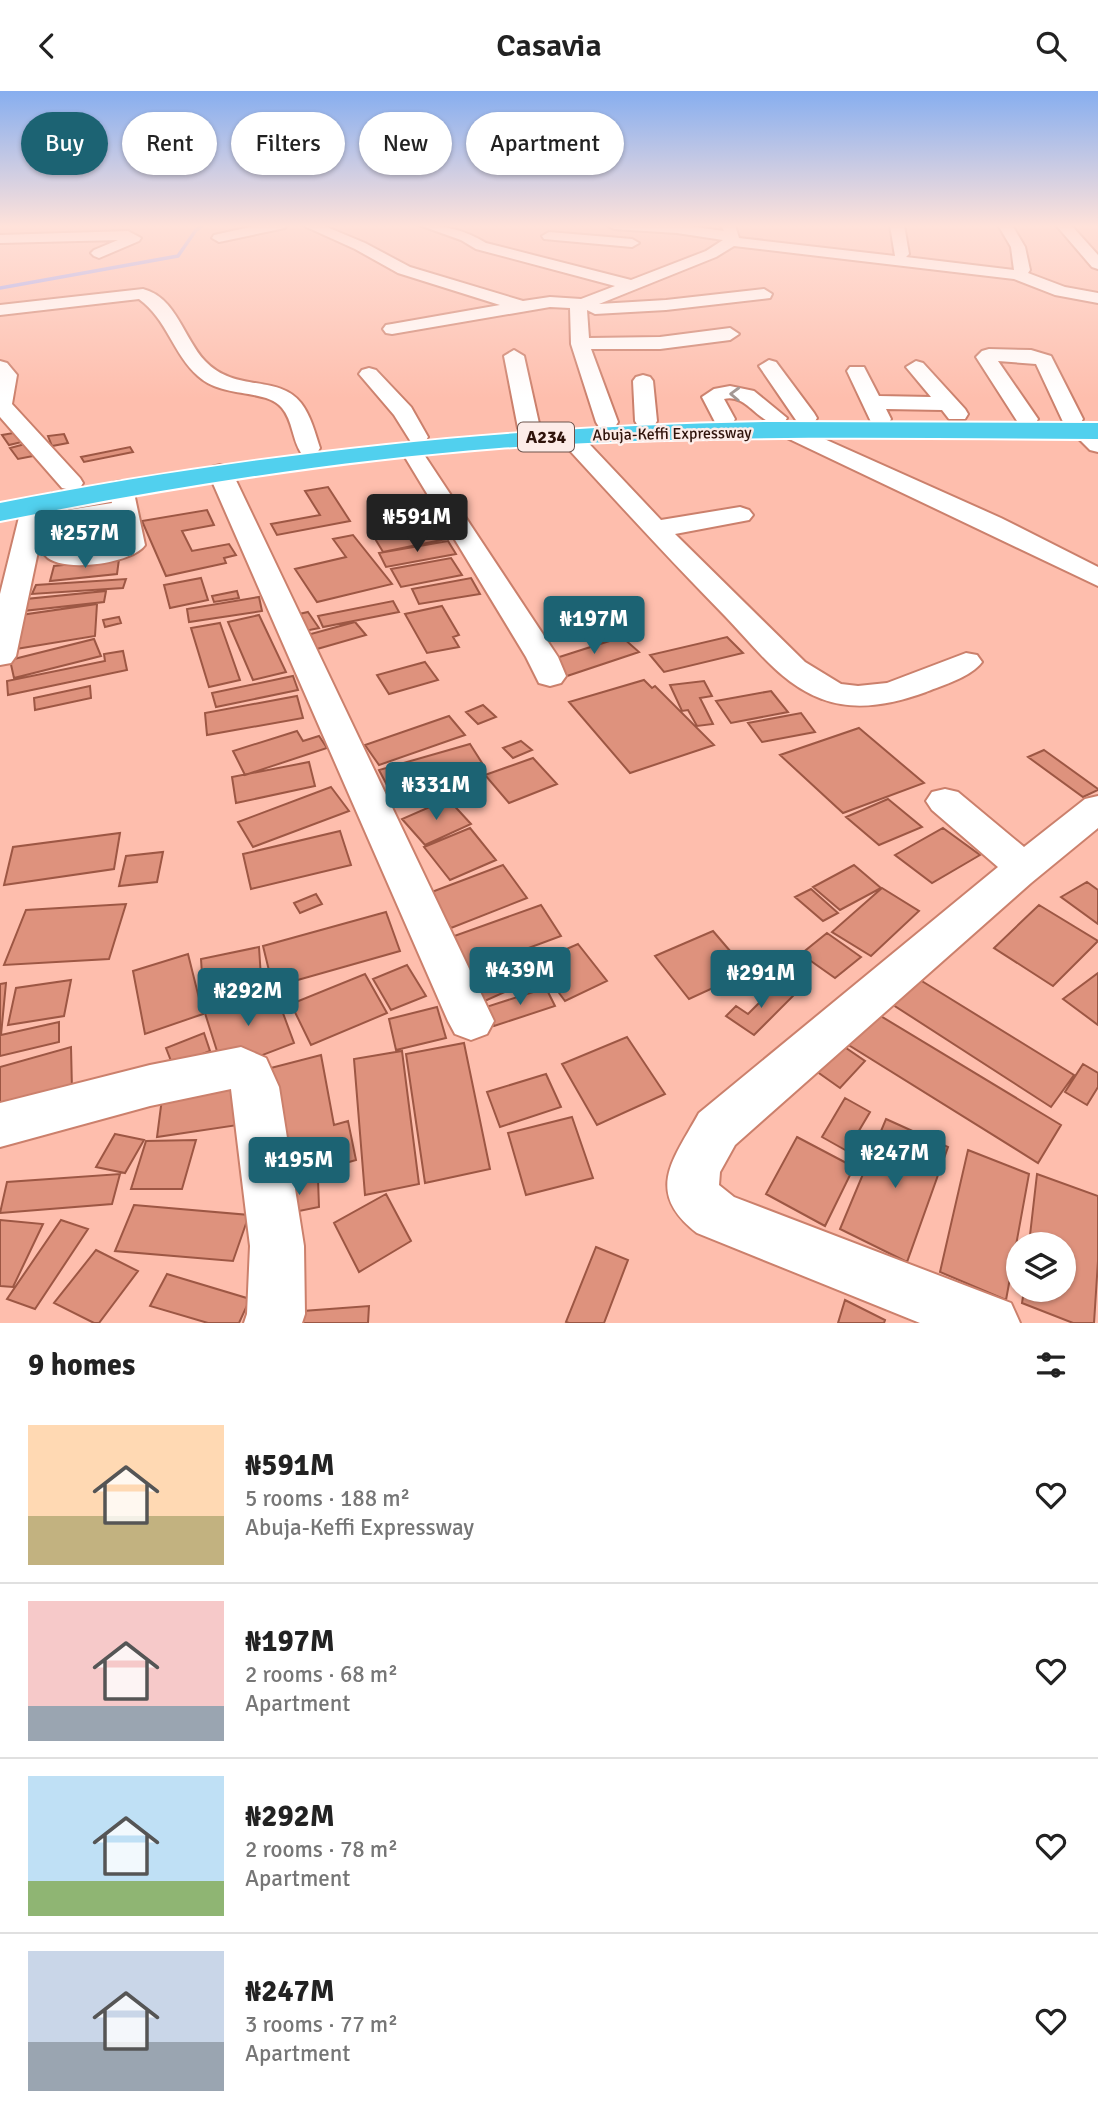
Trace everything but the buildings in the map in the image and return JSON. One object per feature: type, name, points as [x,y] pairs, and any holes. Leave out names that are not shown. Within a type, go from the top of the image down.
[{"type":"highway","name":"Abuja-Keffi Expressway","points":[[0,497],[72,482],[309,448],[791,423],[869,395],[949,405],[1090,429]]},
{"type":"highway","name":"Abuja-Keffi Expressway","points":[[0,512],[49,509],[124,498],[220,472],[414,443],[529,428],[607,422],[724,419],[791,423],[1090,429]]},
{"type":"street","points":[[438,282],[523,307]]},
{"type":"street","points":[[623,282],[632,285]]},
{"type":"street","points":[[580,306],[638,282]]},
{"type":"street","points":[[1038,282],[1061,291],[1098,297]]},
{"type":"street","points":[[0,310],[143,294],[163,309],[180,343],[207,374],[226,386],[241,390],[274,392],[293,407],[309,448]]},
{"type":"street","points":[[392,329],[550,302],[580,306],[666,305],[764,294]]},
{"type":"street","points":[[580,306],[580,344],[607,422]]},
{"type":"street","points":[[580,344],[660,343],[730,334]]},
{"type":"street","points":[[1027,419],[986,357],[989,355],[1031,356],[1044,361],[1060,393],[1090,429]]},
{"type":"street","points":[[513,356],[529,428]]},
{"type":"street","points":[[769,366],[791,423],[1098,578]]},
{"type":"street","points":[[916,366],[949,405]]},
{"type":"street","points":[[0,367],[8,375],[1,404],[72,482]]},
{"type":"street","points":[[369,374],[403,412],[414,443],[551,676]]},
{"type":"street","points":[[643,381],[646,421]]},
{"type":"street","points":[[1009,392],[1060,393]]},
{"type":"street","points":[[869,395],[949,405]]},
{"type":"street","points":[[569,436],[654,530],[794,669],[841,695],[870,694],[917,685],[966,662]]},
{"type":"street","points":[[220,472],[471,1021]]},
{"type":"street","points":[[49,509],[60,555],[63,557],[117,552],[132,545],[124,498]]},
{"type":"street","points":[[0,656],[49,509]]},
{"type":"street","points":[[654,530],[740,515]]},
{"type":"street","points":[[945,801],[1024,868]]},
{"type":"street","points":[[991,1323],[716,1215],[700,1203],[692,1190],[695,1169],[717,1129],[1098,808]]},
{"type":"street","points":[[0,1125],[180,1077],[212,1075],[241,1067],[249,1072],[255,1087],[277,1246],[276,1314],[273,1323]]},
{"type":"waterway","points":[[0,288],[31,282]]}]
